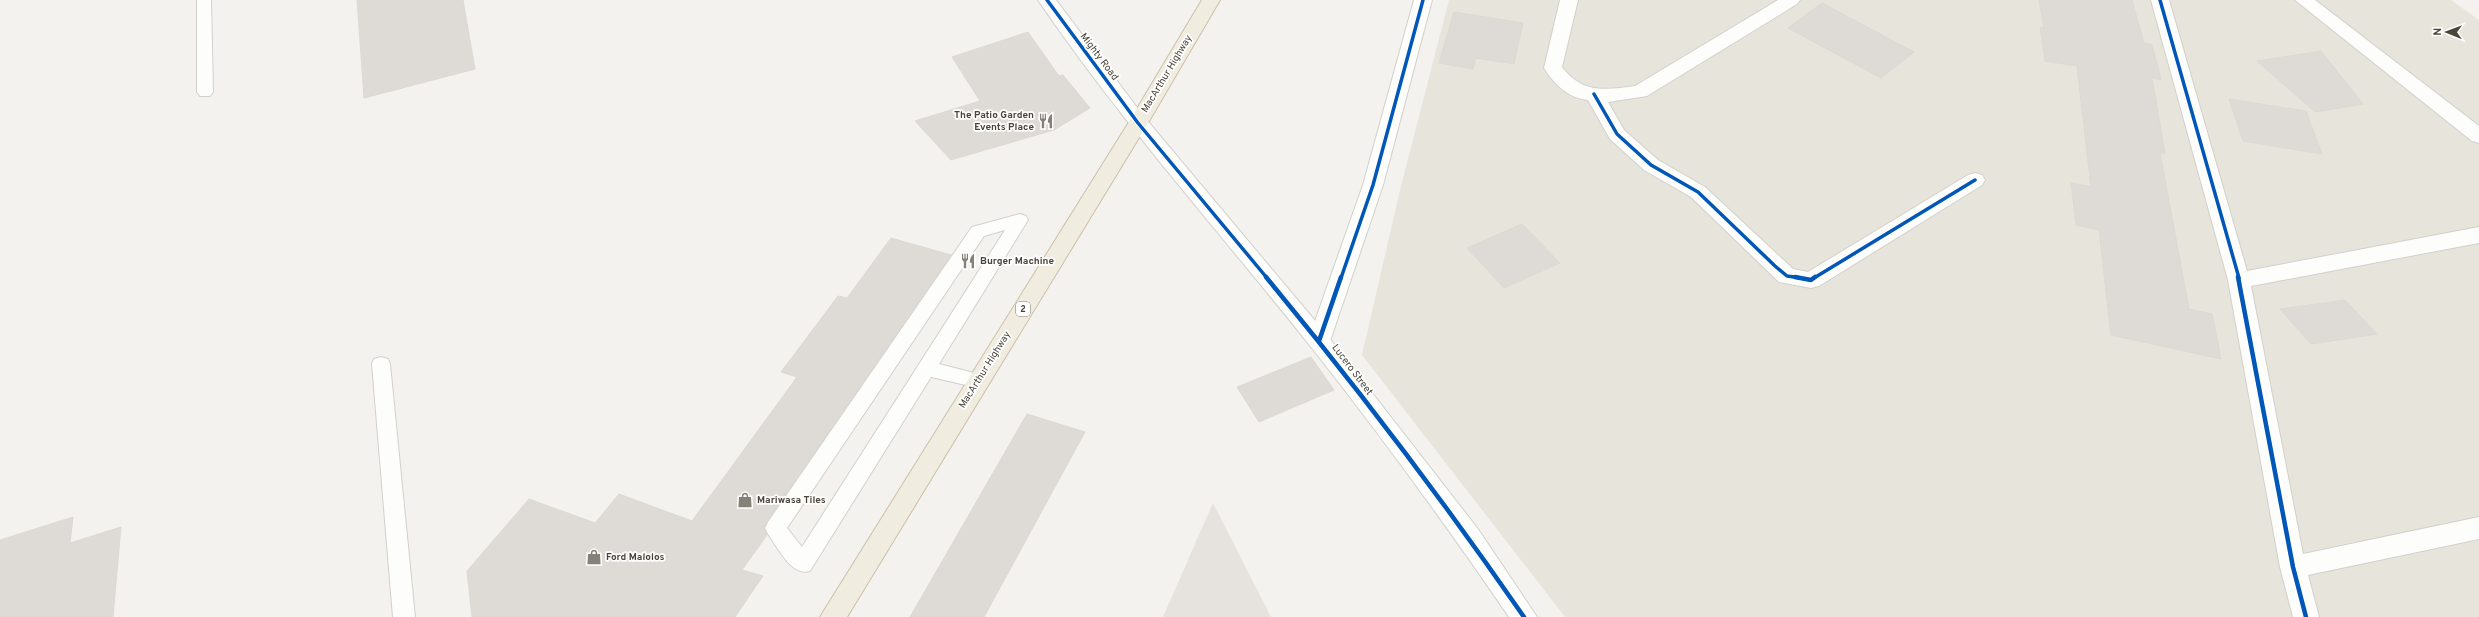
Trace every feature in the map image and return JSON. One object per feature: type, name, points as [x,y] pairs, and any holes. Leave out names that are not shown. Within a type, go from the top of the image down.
[{"type":"highway","name":"MacArthur Highway","points":[[833,617],[1138,123],[1211,0]]},
{"type":"street","name":"Mighty Road","points":[[1047,0],[1138,123]]},
{"type":"street","points":[[1320,340],[1373,185],[1422,0]]},
{"type":"street","points":[[1569,0],[1554,68],[1564,82],[1582,93],[1608,96],[1640,92],[1791,0]]},
{"type":"street","points":[[2160,0],[2239,280],[2293,567],[2306,617]]},
{"type":"street","points":[[2304,0],[2479,136]]},
{"type":"street","points":[[1594,94],[1617,134],[1651,165],[1698,192],[1774,266],[1787,276],[1811,280],[1976,180]]},
{"type":"street","name":"Lucero Street","points":[[1138,123],[1320,340],[1469,537],[1524,617]]},
{"type":"street","points":[[2239,280],[2479,235]]},
{"type":"street","points":[[2293,567],[2479,528]]},
{"type":"lane","points":[[204,0],[206,92]]},
{"type":"lane","points":[[1020,220],[926,368],[807,557],[803,564],[775,528],[978,231],[1020,220]]},
{"type":"lane","points":[[381,364],[404,617]]},
{"type":"lane","points":[[926,368],[979,381]]},
{"type":"shaded area","points":[[1449,0],[2451,0],[2479,20],[2479,617],[1565,617],[1362,355],[1400,190]]},
{"type":"shaded area","points":[[1213,503],[1271,617],[1163,617]]},
{"type":"building","points":[[357,0],[463,0],[475,69],[364,98]]},
{"type":"building","points":[[2039,0],[2132,0],[2144,43],[2152,45],[2161,80],[2152,78],[2165,154],[2160,153],[2189,309],[2212,314],[2221,359],[2111,335],[2099,230],[2076,225],[2071,183],[2091,187],[2077,66],[2045,61],[2040,27],[2044,28]]},
{"type":"building","points":[[1822,3],[1914,52],[1881,78],[1788,28]]},
{"type":"building","points":[[1454,12],[1523,23],[1514,64],[1476,58],[1473,69],[1439,63]]},
{"type":"building","points":[[1028,32],[1059,76],[1063,75],[1090,108],[1054,130],[951,160],[915,121],[980,101],[952,57]]},
{"type":"building","points":[[2321,51],[2363,104],[2315,112],[2257,61]]},
{"type":"building","points":[[2229,99],[2306,111],[2322,154],[2243,141]]},
{"type":"building","points":[[1522,224],[1560,263],[1504,288],[1467,248]]},
{"type":"building","points":[[891,238],[951,255],[767,521],[764,529],[767,535],[742,570],[763,576],[735,617],[472,617],[467,571],[529,499],[595,523],[619,494],[692,521],[797,377],[781,372],[838,296],[847,298]]},
{"type":"building","points":[[2345,300],[2377,334],[2311,344],[2280,309]]},
{"type":"building","points":[[1311,357],[1334,390],[1259,422],[1237,387]]},
{"type":"building","points":[[1027,414],[1085,432],[984,617],[910,617]]},
{"type":"building","points":[[73,517],[70,543],[121,527],[113,617],[0,617],[0,540]]},
{"type":"cycle path","points":[[1047,0],[1138,123],[1319,341],[1469,537],[1524,617]]},
{"type":"cycle path","points":[[1319,341],[1373,185],[1423,0]]},
{"type":"cycle path","points":[[2160,0],[2239,280],[2293,567],[2306,617]]},
{"type":"cycle path","points":[[1594,94],[1617,134],[1651,165],[1698,192],[1787,276],[1811,280],[1975,180]]},
{"type":"place","name":"The Patio Garden Events Place","points":[[1046,121]]},
{"type":"place","name":"Burger Machine","points":[[968,261]]},
{"type":"place","name":"Mariwasa Tiles","points":[[745,500]]},
{"type":"place","name":"Ford Malolos","points":[[594,557]]}]
